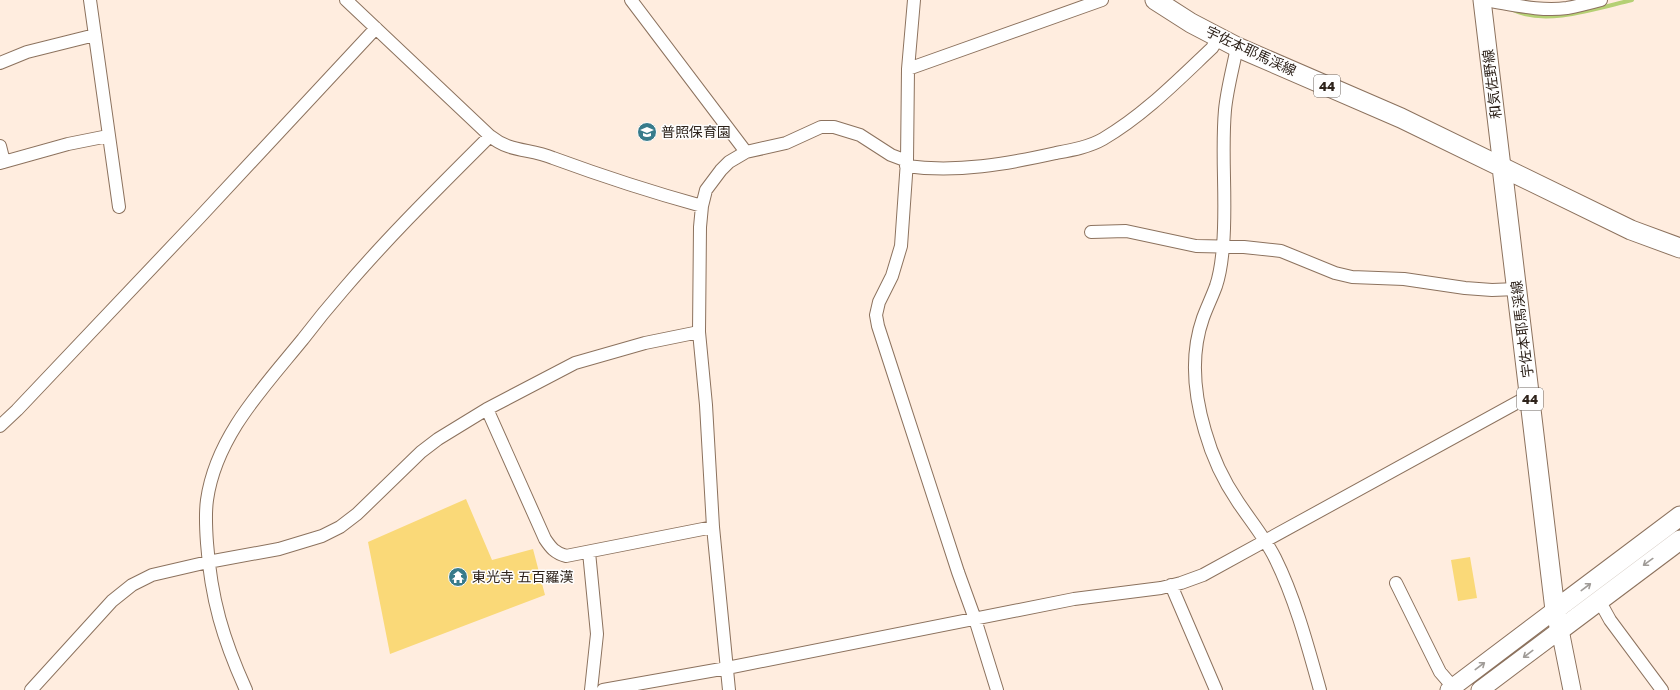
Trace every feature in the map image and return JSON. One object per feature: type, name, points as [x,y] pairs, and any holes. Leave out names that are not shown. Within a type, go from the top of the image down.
[{"type":"main road","name":"宇佐本耶馬渓線","points":[[1155,0],[1191,23],[1237,47],[1401,118],[1631,230],[1680,248]]},
{"type":"main road","name":"和気佐野線","points":[[1483,0],[1502,167]]},
{"type":"main road","name":"宇佐本耶馬渓線","points":[[1502,167],[1555,610],[1560,630]]},
{"type":"main road","points":[[1451,688],[1680,516]]},
{"type":"main road","points":[[1480,690],[1680,540]]},
{"type":"main road","points":[[1560,630],[1572,690]]},
{"type":"street","points":[[90,0],[119,207]]},
{"type":"street","points":[[346,0],[490,136],[503,146],[552,157],[614,180],[702,206]]},
{"type":"street","points":[[631,0],[746,152]]},
{"type":"street","points":[[914,0],[908,70],[906,163],[901,246],[892,276],[879,302],[876,315],[878,326],[997,690]]},
{"type":"street","points":[[908,70],[1102,0]]},
{"type":"street","points":[[1483,0],[1566,8],[1601,0]]},
{"type":"street","points":[[0,426],[199,218],[376,28]]},
{"type":"street","points":[[0,63],[27,52],[95,35]]},
{"type":"street","points":[[729,690],[713,526],[706,405],[699,332],[699,245],[702,206],[706,190],[721,170],[729,162],[746,152],[786,143],[814,129],[827,126],[860,135],[906,163],[947,169],[960,167],[985,167],[1083,147],[1101,140],[1152,104],[1212,48],[1219,37]]},
{"type":"street","points":[[1237,47],[1225,110],[1223,247],[1216,286],[1203,318],[1197,343],[1194,364],[1195,387],[1205,432],[1219,469],[1238,502],[1266,541],[1276,559],[1305,638],[1320,690]]},
{"type":"street","points":[[0,146],[2,163],[68,144],[108,136]]},
{"type":"street","points":[[246,690],[229,652],[216,608],[208,562],[206,529],[207,500],[222,450],[237,423],[259,393],[342,290],[416,210],[490,136]]},
{"type":"street","points":[[1091,232],[1126,231],[1191,245],[1244,247],[1281,251],[1336,273],[1352,277],[1404,279],[1465,288],[1517,290]]},
{"type":"street","points":[[31,690],[112,601],[132,585],[152,575],[208,562],[279,549],[322,536],[340,527],[357,514],[421,452],[438,439],[487,409],[575,363],[645,343],[699,332]]},
{"type":"street","points":[[603,690],[727,668],[1074,600],[1171,585],[1203,575],[1529,396]]},
{"type":"street","points":[[487,409],[545,539],[557,554],[566,556],[589,552],[713,526]]},
{"type":"street","points":[[589,552],[597,634],[591,690]]},
{"type":"street","points":[[1396,583],[1440,672],[1451,688]]},
{"type":"street","points":[[1171,585],[1216,690]]},
{"type":"street","points":[[1599,600],[1610,620],[1662,690]]},
{"type":"building","name":"東光寺 五百羅漢","points":[[466,499],[492,560],[533,549],[545,595],[390,654],[368,542]]},
{"type":"building","points":[[1470,557],[1477,598],[1458,601],[1451,560]]},
{"type":"waterway","points":[[1513,10],[1526,14],[1556,16],[1588,11],[1632,0]]},
{"type":"place","name":"普照保育園","points":[[647,132]]},
{"type":"place","name":"東光寺 五百羅漢","points":[[458,577]]}]
